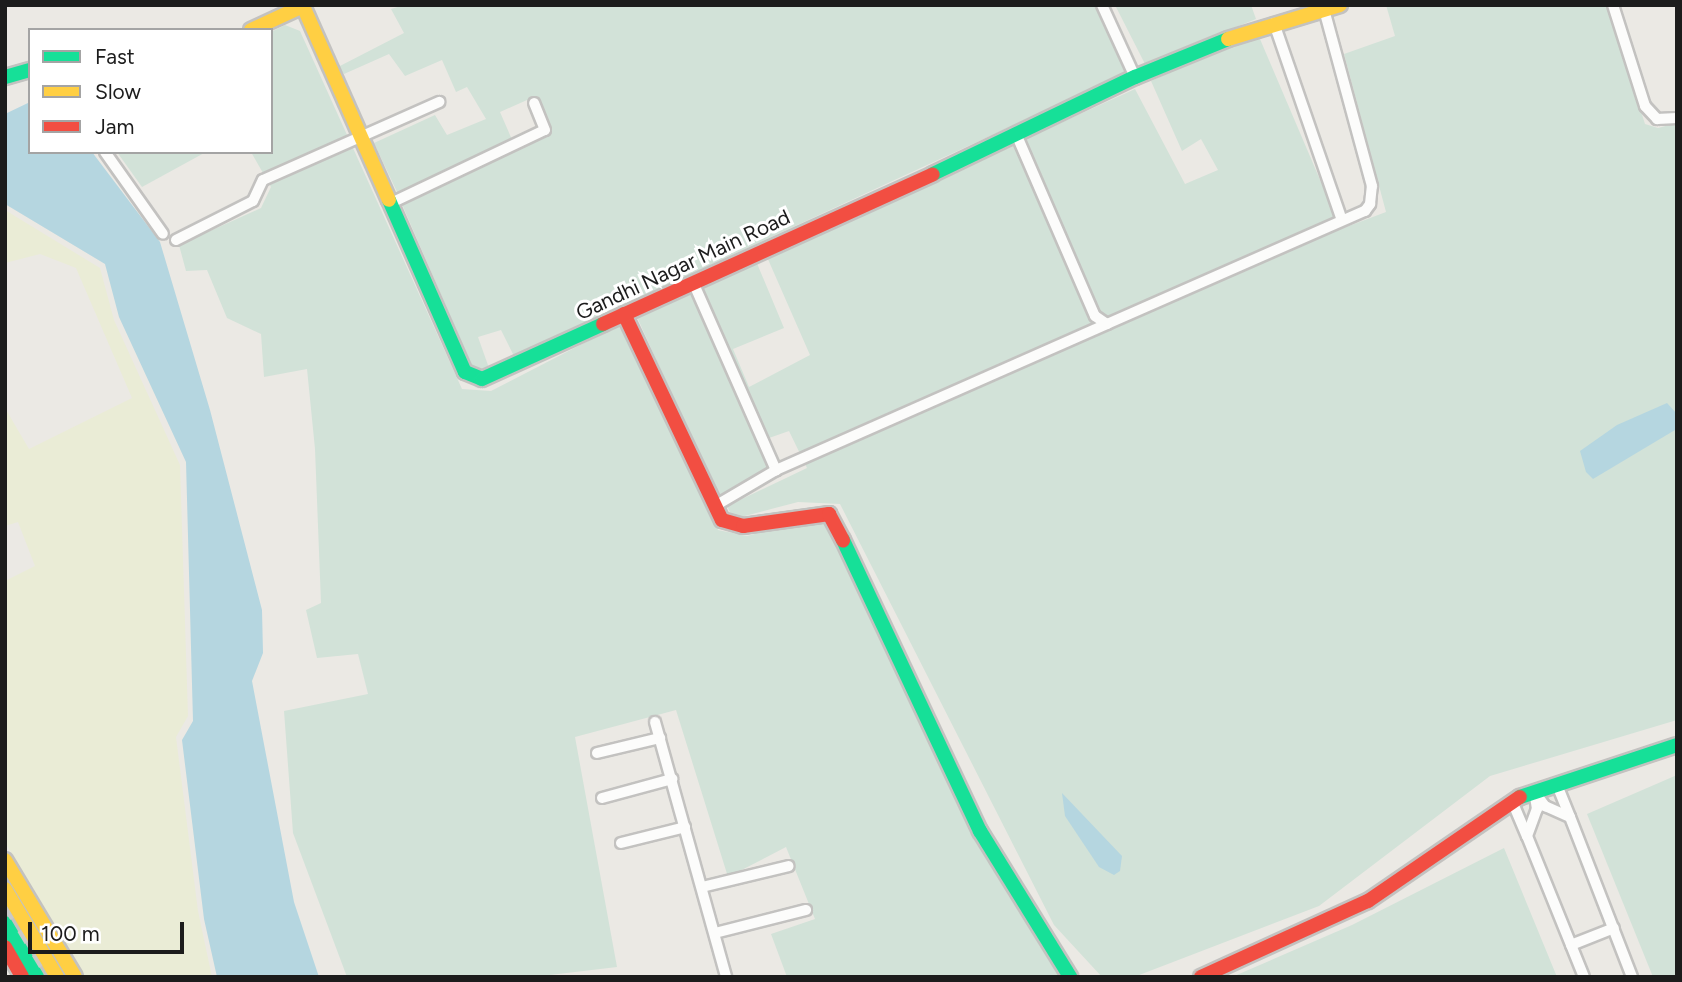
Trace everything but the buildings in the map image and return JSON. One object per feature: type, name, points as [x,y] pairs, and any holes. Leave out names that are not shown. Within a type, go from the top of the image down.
[{"type":"street","points":[[1102,5],[1136,77]]},
{"type":"street","name":"Gandhi Nagar Main Road","points":[[255,28],[304,6],[465,372],[473,378],[492,377],[693,282],[1017,136],[1136,77],[1274,23],[1340,5]]},
{"type":"street","points":[[1613,5],[1645,106],[1657,119],[1677,118]]},
{"type":"street","points":[[715,506],[776,470],[1365,211],[1372,186],[1324,8]]},
{"type":"street","points":[[1274,23],[1342,220]]},
{"type":"street","points":[[5,77],[28,70]]},
{"type":"street","points":[[176,240],[253,201],[262,180],[439,102]]},
{"type":"street","points":[[391,203],[545,130],[534,103]]},
{"type":"street","points":[[1017,136],[1095,316],[1107,324]]},
{"type":"street","points":[[106,154],[163,234]]},
{"type":"street","points":[[693,282],[776,470]]},
{"type":"street","points":[[624,314],[715,506],[731,525],[829,514],[980,831],[1070,977]]},
{"type":"street","points":[[655,722],[726,977]]},
{"type":"street","points":[[597,753],[660,738]]},
{"type":"street","points":[[1201,977],[1368,901],[1512,801],[1677,745]]},
{"type":"street","points":[[602,798],[672,779]]},
{"type":"street","points":[[1557,784],[1632,977]]},
{"type":"street","points":[[1534,792],[1545,806],[1570,817]]},
{"type":"street","points":[[1527,836],[1537,809],[1534,792]]},
{"type":"street","points":[[1512,801],[1584,977]]},
{"type":"street","points":[[621,843],[685,827]]},
{"type":"street","points":[[5,860],[75,977]]},
{"type":"street","points":[[702,887],[789,866]]},
{"type":"street","points":[[5,889],[57,977]]},
{"type":"street","points":[[715,933],[806,910]]},
{"type":"street","points":[[5,923],[37,977]]},
{"type":"street","points":[[1571,945],[1614,928]]},
{"type":"street","points":[[5,947],[22,977]]},
{"type":"green space","points":[[5,210],[100,268],[114,320],[180,465],[188,716],[176,737],[198,911],[212,977],[81,977],[5,842],[5,581],[35,566],[18,522],[5,526],[5,408],[29,449],[132,398],[76,268],[40,254],[5,263]]},
{"type":"shaded area","points":[[404,5],[1095,5],[1126,73],[514,356],[501,330],[478,337],[489,368],[480,372],[471,364],[401,202],[542,136],[527,100],[500,112],[513,142],[398,194],[374,143],[435,115],[447,135],[486,119],[467,87],[456,92],[442,60],[405,76],[389,54],[344,74],[338,67],[404,33],[391,9]]},
{"type":"shaded area","points":[[1115,5],[1251,5],[1256,19],[1145,64]]},
{"type":"shaded area","points":[[1386,5],[1607,5],[1645,124],[1658,128],[1677,123],[1677,720],[1490,776],[1319,906],[1134,977],[1102,977],[1054,925],[840,504],[798,502],[733,519],[727,506],[807,468],[789,431],[769,438],[780,461],[718,497],[637,317],[756,261],[784,328],[733,349],[749,387],[810,355],[767,257],[1135,89],[1185,184],[1218,170],[1201,139],[1182,151],[1151,81],[1257,32],[1341,229],[1386,212],[1344,54],[1395,36]]},
{"type":"shaded area","points":[[285,25],[300,31],[462,389],[491,391],[619,325],[718,530],[747,536],[815,518],[828,521],[976,839],[1060,977],[787,977],[771,934],[815,919],[786,847],[728,877],[676,710],[575,737],[617,967],[533,977],[347,977],[293,833],[284,711],[368,694],[358,654],[317,658],[306,610],[321,603],[315,449],[307,369],[264,377],[261,334],[227,318],[207,270],[186,271],[179,245],[261,208],[271,187],[252,154],[273,154],[273,31]]},
{"type":"shaded area","points":[[118,154],[202,154],[142,187]]},
{"type":"shaded area","points":[[1677,775],[1677,977],[1653,977],[1587,814]]},
{"type":"shaded area","points":[[1504,848],[1557,977],[1232,977],[1352,925]]},
{"type":"water","points":[[28,103],[28,154],[94,154],[160,242],[210,410],[262,610],[263,653],[252,681],[294,902],[319,977],[217,977],[204,919],[182,740],[193,721],[186,462],[119,317],[105,264],[5,204],[5,114]]},
{"type":"water","points":[[1667,403],[1677,414],[1675,430],[1593,479],[1586,472],[1580,451],[1617,425]]},
{"type":"water","points":[[1062,793],[1122,856],[1120,871],[1114,875],[1099,867],[1065,816]]},
{"type":"railway","points":[[5,907],[47,977]]},
{"type":"traffic: fast","points":[[933,174],[1135,77],[1228,39]]},
{"type":"traffic: fast","points":[[5,77],[28,71]]},
{"type":"traffic: fast","points":[[389,200],[465,372],[482,379],[603,324]]},
{"type":"traffic: fast","points":[[843,540],[980,831],[1070,977]]},
{"type":"traffic: fast","points":[[1520,797],[1677,745]]},
{"type":"traffic: fast","points":[[5,923],[37,977]]},
{"type":"traffic: slow","points":[[1228,39],[1340,5]]},
{"type":"traffic: slow","points":[[255,28],[303,6],[389,200]]},
{"type":"traffic: slow","points":[[5,860],[75,977]]},
{"type":"traffic: slow","points":[[5,889],[57,977]]},
{"type":"traffic: jam","points":[[603,324],[933,174]]},
{"type":"traffic: jam","points":[[624,314],[722,520],[743,526],[829,514],[843,540]]},
{"type":"traffic: jam","points":[[1201,977],[1368,901],[1520,797]]},
{"type":"traffic: jam","points":[[5,947],[22,977]]}]
